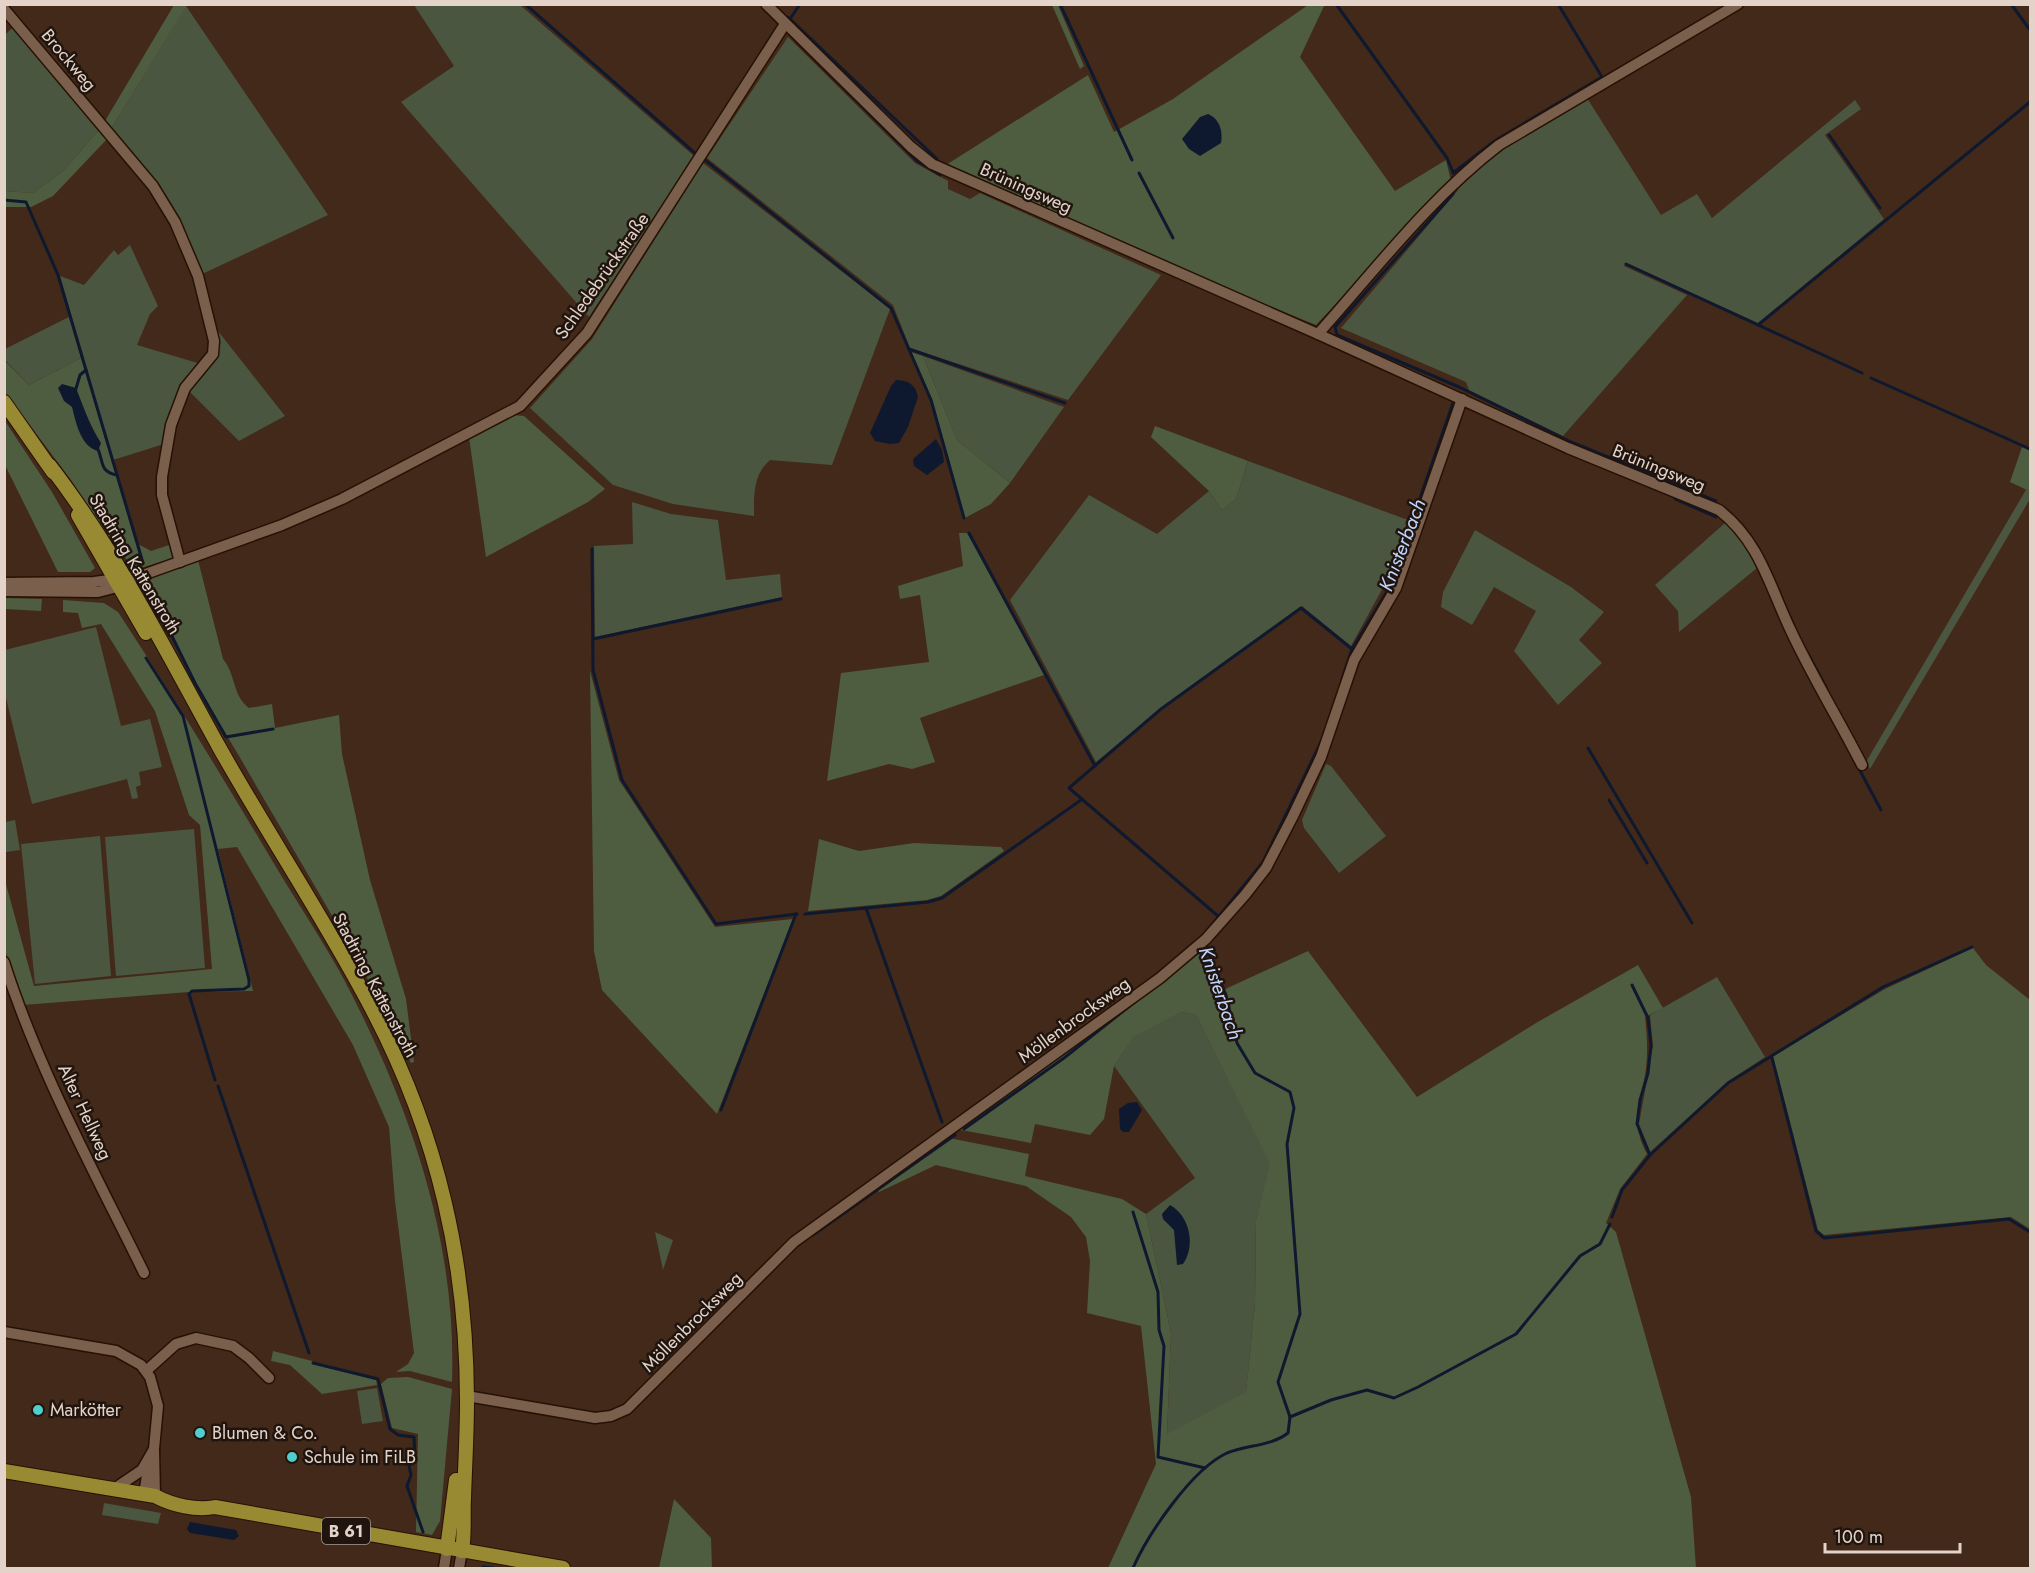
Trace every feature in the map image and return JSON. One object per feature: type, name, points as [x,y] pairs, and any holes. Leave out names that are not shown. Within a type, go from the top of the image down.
[{"type":"main road","name":"Stadtring Kattenstroth","points":[[4,402],[50,466],[125,581],[373,1011],[418,1112],[452,1231],[463,1300],[467,1399],[465,1532],[462,1551]]},
{"type":"main road","name":"Stadtring Kattenstroth","points":[[447,1549],[461,1425],[467,1399]]},
{"type":"main road","name":"B 61","points":[[4,1471],[114,1489],[150,1496],[174,1504],[205,1509],[215,1507],[563,1569]]},
{"type":"street","name":"Brüningsweg","points":[[765,4],[910,147],[932,164],[1318,334],[1568,448],[1719,510],[1737,524],[1760,559],[1791,631],[1862,765]]},
{"type":"street","points":[[1318,334],[1412,228],[1471,166],[1499,145],[1738,4]]},
{"type":"street","name":"Brockweg","points":[[4,9],[153,186],[175,222],[198,276],[214,341],[213,354],[185,388],[171,425],[162,477],[162,495],[180,562]]},
{"type":"street","name":"Schledebrückstraße","points":[[4,591],[98,592],[282,525],[342,499],[520,406],[587,333],[785,24]]},
{"type":"street","name":"Möllenbrocksweg","points":[[467,1399],[595,1419],[611,1416],[627,1409],[794,1242],[1160,978],[1203,941],[1245,895],[1266,867],[1307,788],[1321,757],[1354,660],[1396,588],[1462,399]]},
{"type":"street","name":"Schledebrückstraße","points":[[4,583],[125,581]]},
{"type":"street","name":"Alter Hellweg","points":[[4,962],[9,994],[144,1273]]},
{"type":"street","points":[[4,1332],[116,1351],[135,1360],[146,1371],[158,1406],[150,1496]]},
{"type":"street","points":[[146,1371],[176,1344],[196,1338],[233,1346],[269,1378]]},
{"type":"street","points":[[114,1489],[135,1477],[152,1454]]},
{"type":"street","points":[[444,1569],[447,1549]]},
{"type":"street","points":[[459,1569],[462,1551]]},
{"type":"green space","points":[[1325,4],[1300,57],[1395,191],[1446,160],[1451,181],[1316,325],[1169,266],[946,165],[1088,75],[1114,132],[1173,99],[1308,5]]},
{"type":"green space","points":[[174,5],[187,5],[111,129],[105,121]]},
{"type":"green space","points":[[414,5],[520,5],[694,156],[589,317],[401,102],[454,66]]},
{"type":"green space","points":[[1052,5],[1058,5],[1084,66],[1080,69]]},
{"type":"green space","points":[[186,6],[328,215],[200,275],[165,195],[111,129]]},
{"type":"green space","points":[[14,26],[100,129],[63,171],[33,193],[5,191],[5,35]]},
{"type":"green space","points":[[788,37],[915,163],[948,181],[948,189],[970,199],[980,193],[1161,275],[1068,400],[910,348],[893,305],[707,158]]},
{"type":"green space","points":[[1587,98],[1661,215],[1697,194],[1712,218],[1855,100],[1861,109],[1825,135],[1884,219],[1758,323],[1626,263],[1624,266],[1687,295],[1563,436],[1469,390],[1466,382],[1341,328],[1458,190],[1458,183],[1501,148]]},
{"type":"green space","points":[[100,129],[108,138],[53,196],[31,207],[5,207],[5,191],[33,193],[63,171]]},
{"type":"green space","points":[[703,163],[890,309],[832,465],[770,460],[757,479],[754,516],[673,504],[613,485],[530,408],[592,339]]},
{"type":"green space","points":[[130,245],[158,306],[150,314],[137,345],[201,364],[164,444],[113,460],[60,276],[84,285],[114,250],[118,255]]},
{"type":"green space","points":[[69,317],[81,358],[29,385],[5,360],[5,349]]},
{"type":"green space","points":[[214,326],[285,416],[239,441],[188,390],[216,354]]},
{"type":"green space","points":[[911,352],[923,356],[957,440],[1010,483],[991,504],[965,518],[932,399]]},
{"type":"green space","points":[[923,356],[1064,407],[1010,483],[957,440]]},
{"type":"green space","points":[[81,358],[136,543],[151,551],[172,544],[174,555],[172,558],[138,569],[132,566],[124,556],[121,556],[71,480],[5,392],[4,360],[29,385]]},
{"type":"green space","points":[[513,415],[524,416],[605,489],[588,502],[486,557],[469,437]]},
{"type":"green space","points":[[5,421],[52,492],[95,568],[90,572],[58,572],[5,465]]},
{"type":"green space","points":[[1155,426],[1248,461],[1236,499],[1222,510],[1209,491],[1151,437]]},
{"type":"green space","points":[[2022,447],[2030,451],[2030,483],[2027,490],[2010,482]]},
{"type":"green space","points":[[1248,461],[1408,520],[1385,584],[1351,646],[1302,606],[1161,708],[1096,762],[1010,600],[1089,495],[1157,534],[1209,491],[1222,510],[1236,499]]},
{"type":"green space","points":[[2030,483],[2030,499],[1870,769],[1866,762]]},
{"type":"green space","points":[[632,502],[671,514],[718,520],[726,580],[780,574],[782,597],[595,637],[594,546],[633,544]]},
{"type":"green space","points":[[1725,523],[1743,540],[1757,568],[1679,632],[1678,611],[1655,585]]},
{"type":"green space","points":[[1475,530],[1571,587],[1604,612],[1579,640],[1602,663],[1558,705],[1514,651],[1536,611],[1494,587],[1472,625],[1441,607],[1443,592]]},
{"type":"green space","points":[[959,533],[967,533],[1044,675],[920,718],[935,762],[912,769],[889,764],[827,781],[841,673],[929,662],[920,595],[900,599],[898,586],[963,566]]},
{"type":"green space","points":[[198,560],[223,659],[244,703],[249,708],[272,704],[275,728],[339,715],[342,754],[370,880],[406,999],[414,1062],[411,1063],[351,948],[203,695],[178,649],[158,603],[150,579]]},
{"type":"green space","points":[[5,598],[42,599],[41,611],[5,609]]},
{"type":"green space","points":[[63,600],[104,603],[118,612],[325,946],[352,995],[394,1087],[427,1182],[439,1231],[447,1281],[452,1331],[452,1382],[410,1371],[396,1372],[408,1364],[414,1353],[395,1201],[389,1127],[353,1045],[237,847],[218,849],[253,991],[189,992],[23,1005],[5,950],[4,877],[34,986],[212,969],[200,825],[189,815],[155,711],[101,624],[82,628],[78,613],[63,612]]},
{"type":"green space","points":[[96,627],[121,726],[150,719],[162,767],[139,772],[141,785],[136,787],[138,798],[132,799],[127,779],[32,804],[5,694],[5,650]]},
{"type":"green space","points":[[590,671],[619,780],[715,927],[793,919],[717,1114],[602,990],[594,951]]},
{"type":"green space","points":[[1326,764],[1331,766],[1386,836],[1339,873],[1304,828],[1302,820]]},
{"type":"green space","points":[[15,820],[20,850],[6,852],[5,822]]},
{"type":"green space","points":[[194,829],[205,968],[116,976],[105,837]]},
{"type":"green space","points":[[100,836],[111,976],[35,984],[21,844]]},
{"type":"green space","points":[[819,839],[859,851],[914,843],[1001,847],[1004,851],[941,896],[927,900],[808,911]]},
{"type":"green space","points":[[1203,948],[1221,991],[1308,951],[1417,1097],[1536,1023],[1638,965],[1663,1008],[1645,1017],[1647,1062],[1637,1120],[1641,1141],[1647,1154],[1620,1189],[1606,1223],[1616,1232],[1691,1497],[1696,1568],[1108,1568],[1156,1464],[1141,1326],[1087,1313],[1090,1261],[1086,1237],[1071,1217],[1026,1186],[936,1165],[879,1192],[875,1186],[944,1137],[1029,1154],[1025,1176],[1122,1199],[1146,1214],[1171,1333],[1167,1434],[1246,1392],[1255,1303],[1256,1220],[1270,1164],[1196,1015],[1182,1012],[1133,1037],[1114,1066],[1104,1119],[1090,1135],[1035,1124],[1031,1143],[956,1129],[1061,1057]]},
{"type":"green space","points":[[1973,948],[1986,965],[2030,1000],[2030,1229],[2011,1217],[1824,1235],[1818,1230],[1773,1056],[1885,989]]},
{"type":"green space","points":[[1717,977],[1765,1057],[1727,1082],[1650,1152],[1639,1124],[1653,1046],[1650,1015]]},
{"type":"green space","points":[[1182,1012],[1196,1015],[1271,1164],[1256,1220],[1255,1303],[1246,1393],[1167,1435],[1171,1333],[1146,1214],[1195,1178],[1114,1066],[1133,1036]]},
{"type":"green space","points":[[655,1232],[673,1240],[663,1270]]},
{"type":"green space","points":[[273,1351],[312,1361],[313,1364],[376,1379],[377,1385],[322,1394],[290,1365],[271,1361]]},
{"type":"green space","points":[[408,1377],[452,1389],[440,1521],[432,1535],[416,1532],[418,1434],[392,1428],[381,1384],[388,1378]]},
{"type":"green space","points":[[377,1388],[383,1421],[362,1424],[357,1391]]},
{"type":"green space","points":[[674,1499],[711,1538],[712,1568],[659,1568]]},
{"type":"green space","points":[[104,1503],[161,1513],[158,1524],[102,1515]]},
{"type":"water","points":[[1208,114],[1220,126],[1221,143],[1200,156],[1189,149],[1182,139],[1200,117]]},
{"type":"water","points":[[896,380],[911,384],[917,393],[918,397],[908,427],[899,443],[875,441],[870,433],[891,386]]},
{"type":"water","points":[[62,384],[76,388],[101,443],[98,451],[92,449],[83,440],[72,407],[64,401],[58,388]]},
{"type":"water","points":[[936,439],[942,450],[944,462],[927,475],[914,466],[913,459]]},
{"type":"water","points":[[1137,1102],[1142,1110],[1129,1132],[1123,1132],[1120,1129],[1119,1109],[1128,1103]]},
{"type":"water","points":[[1170,1205],[1182,1216],[1189,1232],[1189,1249],[1183,1264],[1177,1265],[1174,1230],[1163,1219],[1162,1214]]},
{"type":"water","points":[[190,1522],[236,1530],[239,1536],[234,1540],[190,1533],[187,1529]]},
{"type":"waterway","points":[[525,4],[696,154]]},
{"type":"waterway","points":[[790,19],[800,4]]},
{"type":"waterway","points":[[1060,4],[1132,160]]},
{"type":"waterway","name":"Knisterbach","points":[[1336,4],[1447,158],[1453,172]]},
{"type":"waterway","points":[[1453,173],[1496,140],[1602,77],[1558,4]]},
{"type":"waterway","points":[[2011,4],[2030,30]]},
{"type":"waterway","points":[[788,17],[937,159]]},
{"type":"waterway","points":[[797,42],[917,161],[940,175]]},
{"type":"waterway","points":[[1758,325],[2030,102]]},
{"type":"waterway","points":[[1829,135],[1880,208]]},
{"type":"waterway","points":[[705,160],[891,308],[931,400],[964,518]]},
{"type":"waterway","points":[[1139,173],[1173,238]]},
{"type":"waterway","name":"Knisterbach","points":[[1454,189],[1453,194],[1335,327],[1337,335],[1459,387],[1571,442],[1716,501]]},
{"type":"waterway","points":[[4,200],[26,202],[58,275],[143,563]]},
{"type":"waterway","points":[[1626,264],[1862,373]]},
{"type":"waterway","points":[[909,349],[1065,403]]},
{"type":"waterway","points":[[75,392],[80,375],[86,370]]},
{"type":"waterway","points":[[1871,378],[2030,449]]},
{"type":"waterway","name":"Knisterbach","points":[[1342,679],[1352,649],[1389,588],[1453,403]]},
{"type":"waterway","points":[[97,447],[105,469],[117,475]]},
{"type":"waterway","points":[[1675,499],[1716,517]]},
{"type":"waterway","points":[[969,533],[1095,766]]},
{"type":"waterway","points":[[592,549],[593,670],[622,780],[716,924],[797,914]]},
{"type":"waterway","points":[[149,583],[157,616],[163,618],[195,683],[226,737],[273,729]]},
{"type":"waterway","points":[[593,639],[781,599]]},
{"type":"waterway","points":[[1218,916],[1069,788],[1161,709],[1301,608],[1352,649]]},
{"type":"waterway","points":[[1807,652],[1827,689]]},
{"type":"waterway","points":[[146,658],[183,716],[249,980],[249,986],[244,989],[192,991],[189,994],[215,1080]]},
{"type":"waterway","name":"Knisterbach","points":[[1202,937],[1263,862],[1321,742]]},
{"type":"waterway","points":[[1588,748],[1692,923]]},
{"type":"waterway","points":[[1858,767],[1881,810]]},
{"type":"waterway","points":[[805,914],[928,902],[942,898],[1081,800]]},
{"type":"waterway","points":[[1609,800],[1647,863]]},
{"type":"waterway","points":[[866,908],[942,1122]]},
{"type":"waterway","points":[[721,1110],[796,914]]},
{"type":"waterway","name":"Knisterbach","points":[[1133,1568],[1160,1521],[1200,1473],[1227,1453],[1282,1437],[1288,1433],[1290,1417],[1278,1382],[1300,1314],[1287,1144],[1294,1108],[1290,1092],[1255,1073],[1237,1043],[1226,995],[1204,943]]},
{"type":"waterway","points":[[1193,956],[1206,947]]},
{"type":"waterway","points":[[1612,1217],[1622,1190],[1650,1155],[1728,1083],[1883,987],[1972,947]]},
{"type":"waterway","points":[[1632,985],[1648,1018],[1651,1045],[1648,1073],[1640,1100],[1637,1124],[1650,1155]]},
{"type":"waterway","points":[[964,1129],[1064,1058],[1136,1001]]},
{"type":"waterway","points":[[1772,1058],[1816,1231],[1824,1238],[2009,1219],[2030,1232]]},
{"type":"waterway","points":[[218,1086],[309,1353]]},
{"type":"waterway","points":[[813,1235],[955,1135]]},
{"type":"waterway","points":[[1133,1212],[1158,1292],[1159,1330],[1164,1346],[1158,1457],[1205,1468]]},
{"type":"waterway","points":[[1290,1417],[1331,1400],[1367,1390],[1394,1398],[1516,1334],[1580,1256],[1600,1244],[1610,1224]]},
{"type":"waterway","points":[[313,1363],[378,1379],[390,1429],[398,1435],[414,1437],[415,1458],[409,1466],[411,1475],[407,1486],[423,1532]]},
{"type":"waterway","points":[[483,1567],[493,1568]]},
{"type":"place","name":"Markötter","points":[[38,1410]]},
{"type":"place","name":"Blumen & Co.","points":[[200,1433]]},
{"type":"place","name":"Schule im FiLB","points":[[292,1457]]}]
